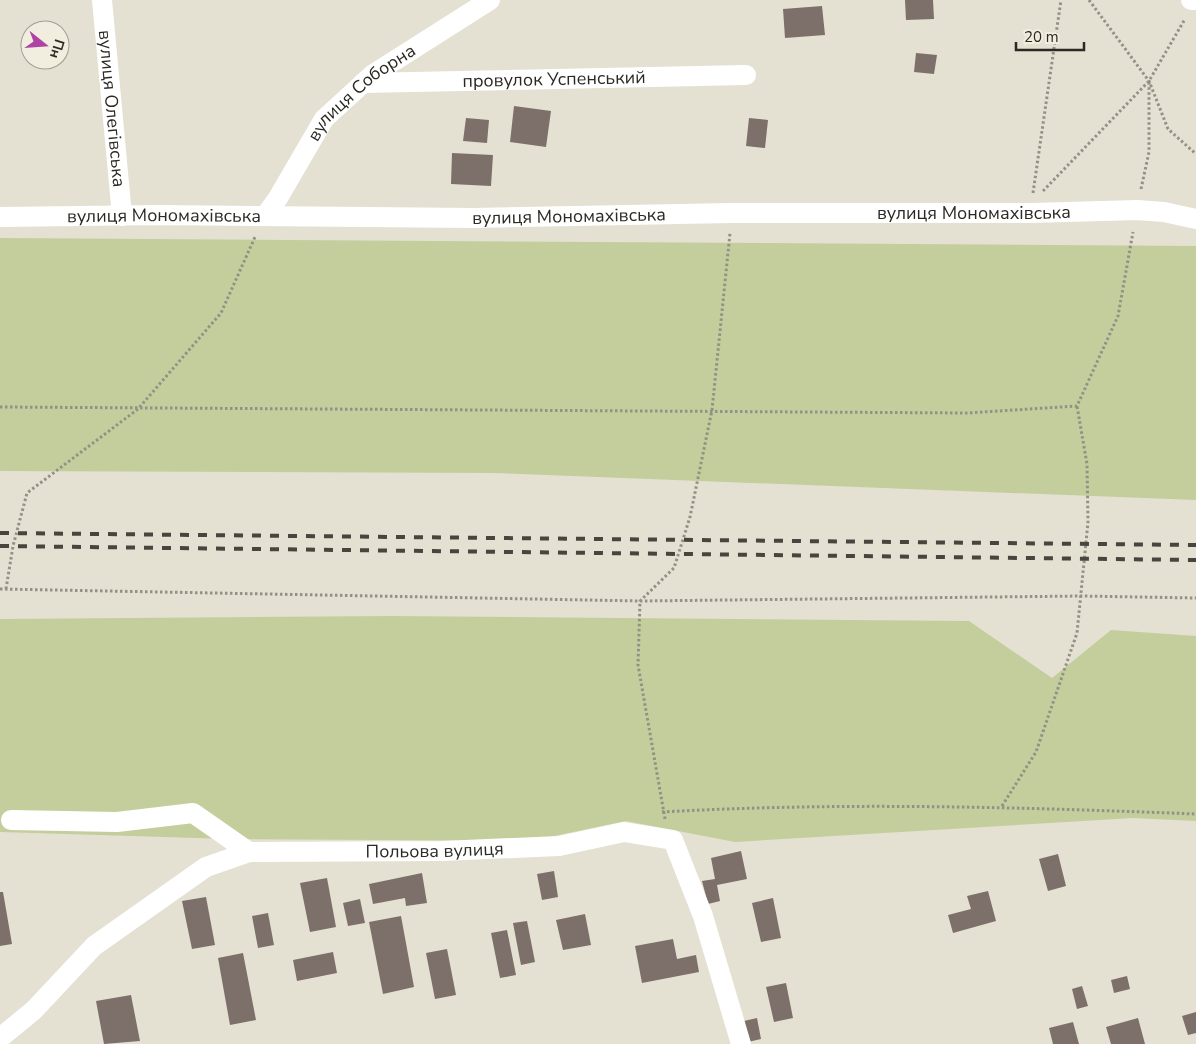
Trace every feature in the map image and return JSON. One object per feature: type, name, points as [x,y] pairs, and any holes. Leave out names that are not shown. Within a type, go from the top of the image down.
[{"type":"street","name":"вулиця Олегівська","points":[[102,0],[122,216]]},
{"type":"street","name":"вулиця Соборна","points":[[265,216],[278,198],[324,119],[372,75],[490,0]]},
{"type":"street","name":"провулок Успенський","points":[[363,83],[746,74]]},
{"type":"street","name":"вулиця Мономахівська","points":[[0,217],[265,216],[475,218],[732,213],[1030,213],[1137,210],[1164,212],[1196,219]]},
{"type":"street","points":[[11,820],[116,822],[193,813],[249,852]]},
{"type":"street","name":"Польова вулиця","points":[[0,1038],[34,1010],[94,946],[206,867],[249,852],[442,851],[559,846],[624,832],[673,840]]},
{"type":"street","points":[[673,840],[703,916],[741,1044]]},
{"type":"path","points":[[1030,213],[1061,0]]},
{"type":"path","points":[[1089,0],[1149,81],[1168,129],[1196,154]]},
{"type":"path","points":[[1030,213],[1035,199],[1149,81],[1194,1]]},
{"type":"path","points":[[1002,806],[1036,752],[1077,632],[1088,522],[1087,464],[1077,406],[1118,316],[1149,152],[1149,81]]},
{"type":"path","points":[[673,840],[662,812],[638,665],[640,601],[674,568],[690,517],[712,410],[732,213]]},
{"type":"path","points":[[6,589],[13,546],[27,493],[138,409],[221,313],[265,216]]},
{"type":"path","points":[[0,407],[967,413],[1077,406]]},
{"type":"path","points":[[0,588],[640,601],[1081,596],[1196,598]]},
{"type":"path","points":[[662,812],[799,806],[1002,806],[1196,814]]},
{"type":"green space","points":[[0,238],[1196,246],[1196,500],[494,473],[0,471]]},
{"type":"green space","points":[[392,616],[969,621],[1052,678],[1111,630],[1196,636],[1196,821],[1133,818],[735,842],[626,821],[530,841],[229,839],[0,832],[0,619]]},
{"type":"building","points":[[905,0],[933,0],[934,19],[906,20]]},
{"type":"building","points":[[822,6],[825,35],[785,38],[783,9]]},
{"type":"building","points":[[916,53],[937,55],[934,74],[914,72]]},
{"type":"building","points":[[514,106],[551,111],[546,147],[510,142]]},
{"type":"building","points":[[466,118],[489,120],[487,143],[463,141]]},
{"type":"building","points":[[749,118],[768,120],[765,148],[746,146]]},
{"type":"building","points":[[452,153],[493,155],[491,186],[451,184]]},
{"type":"building","points":[[741,851],[747,879],[717,885],[720,901],[708,904],[702,881],[715,879],[711,858]]},
{"type":"building","points":[[1058,854],[1066,886],[1048,891],[1039,859]]},
{"type":"building","points":[[554,871],[558,897],[542,900],[537,874]]},
{"type":"building","points":[[422,873],[427,903],[406,906],[405,898],[373,904],[369,884]]},
{"type":"building","points":[[327,878],[336,927],[310,932],[300,883]]},
{"type":"building","points":[[988,891],[996,921],[953,933],[948,915],[971,909],[967,896]]},
{"type":"building","points":[[0,892],[3,892],[12,944],[0,946]]},
{"type":"building","points":[[206,897],[215,945],[192,949],[182,901]]},
{"type":"building","points":[[773,898],[781,938],[761,942],[752,903]]},
{"type":"building","points":[[360,899],[365,923],[348,926],[343,903]]},
{"type":"building","points":[[268,913],[274,945],[258,948],[252,916]]},
{"type":"building","points":[[585,914],[591,945],[563,950],[556,920]]},
{"type":"building","points":[[401,916],[414,987],[383,994],[369,922]]},
{"type":"building","points":[[527,921],[535,962],[521,965],[513,923]]},
{"type":"building","points":[[507,930],[516,975],[500,978],[491,933]]},
{"type":"building","points":[[673,939],[677,959],[696,955],[699,972],[642,983],[635,946]]},
{"type":"building","points":[[447,949],[456,995],[435,999],[426,953]]},
{"type":"building","points":[[333,952],[337,973],[297,981],[293,960]]},
{"type":"building","points":[[243,953],[256,1020],[230,1025],[218,958]]},
{"type":"building","points":[[1127,976],[1130,989],[1114,993],[1111,980]]},
{"type":"building","points":[[786,983],[793,1018],[774,1022],[766,987]]},
{"type":"building","points":[[1082,986],[1088,1006],[1077,1009],[1072,989]]},
{"type":"building","points":[[131,995],[140,1041],[104,1044],[96,1001]]},
{"type":"building","points":[[1196,1012],[1196,1033],[1188,1035],[1182,1016]]},
{"type":"building","points":[[757,1018],[761,1039],[748,1042],[744,1021]]},
{"type":"building","points":[[1138,1018],[1145,1044],[1111,1044],[1106,1027]]},
{"type":"building","points":[[1073,1022],[1079,1044],[1053,1044],[1049,1028]]},
{"type":"railway","points":[[0,533],[1196,545]]},
{"type":"railway","points":[[0,546],[1196,560]]}]
